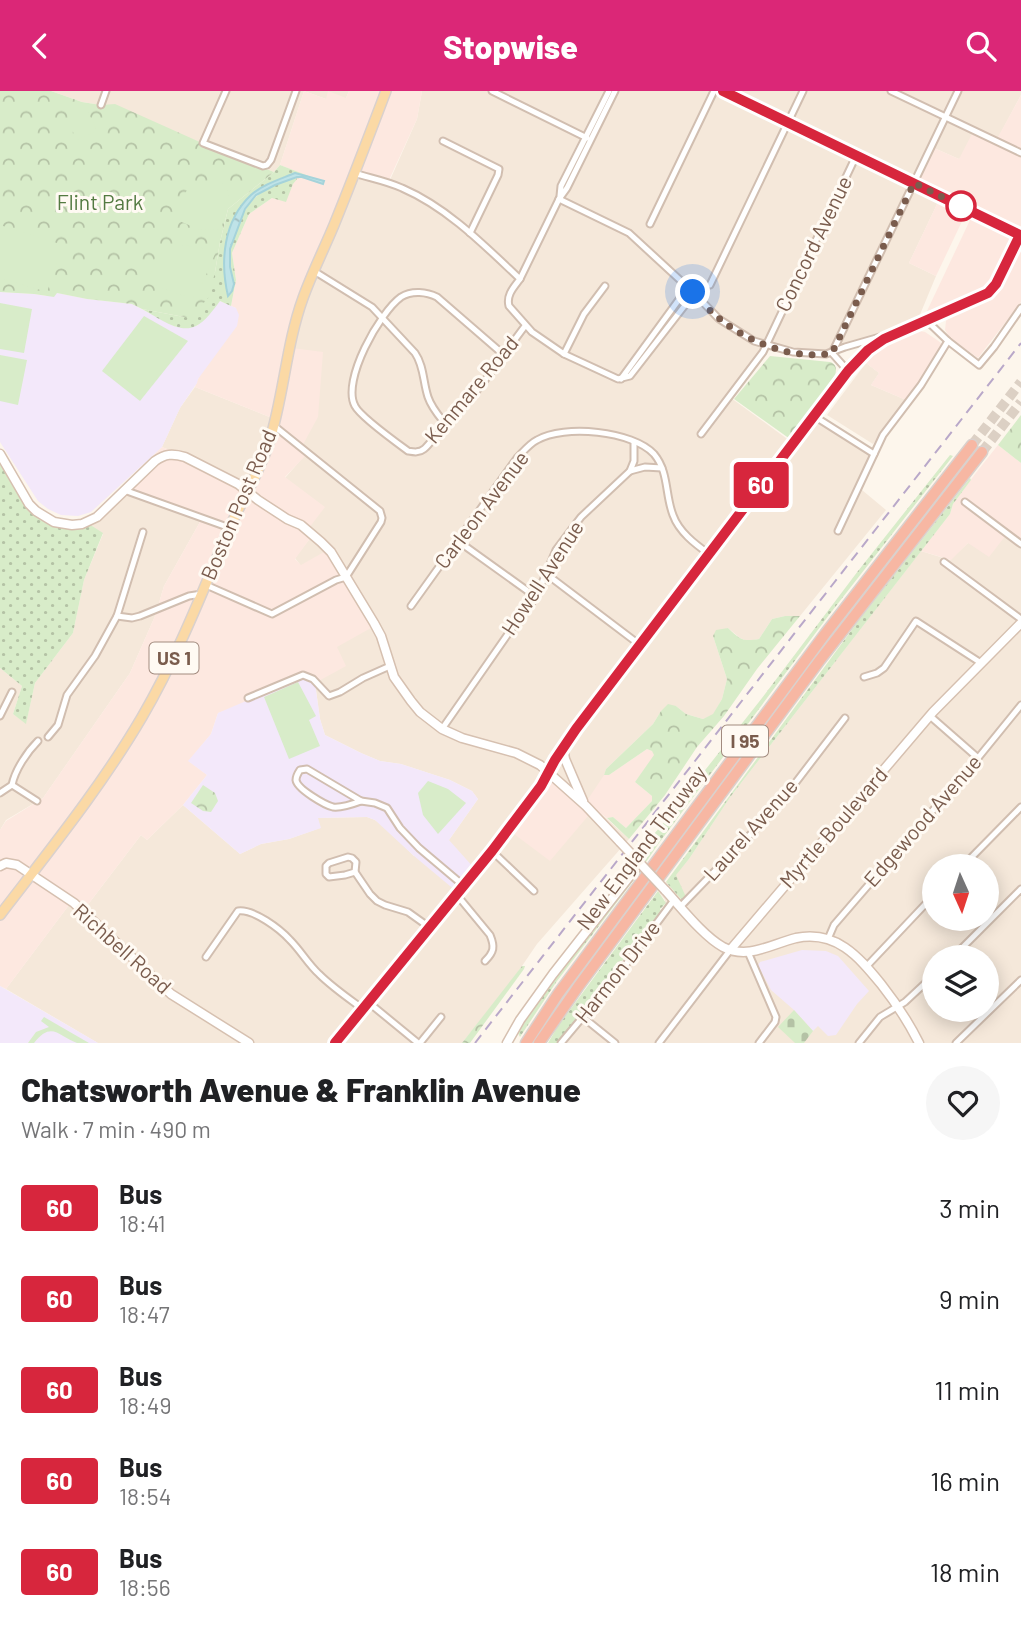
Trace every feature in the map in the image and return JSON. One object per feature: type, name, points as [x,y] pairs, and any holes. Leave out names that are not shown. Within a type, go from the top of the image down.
[{"type":"highway","name":"New England Thruway","points":[[526,1043],[558,994],[812,650],[972,445]]},
{"type":"highway","name":"New England Thruway","points":[[539,1043],[826,652],[982,452]]},
{"type":"main road","name":"Boston Post Road","points":[[32,874],[64,833],[131,735],[171,665],[269,443],[303,297],[386,91]]},
{"type":"main road","name":"US 1","points":[[0,915],[32,874]]},
{"type":"street","points":[[101,105],[106,91]]},
{"type":"street","points":[[226,91],[203,143],[258,165],[267,165],[271,160],[296,91]]},
{"type":"street","points":[[492,91],[589,139]]},
{"type":"street","points":[[589,139],[609,91]]},
{"type":"street","points":[[615,91],[561,186],[559,199],[520,279],[511,291],[508,302],[525,326],[564,354],[614,379],[621,379],[630,376],[693,292]]},
{"type":"street","points":[[650,224],[714,91]]},
{"type":"street","points":[[559,199],[629,233],[719,319],[754,341],[805,354],[832,353],[894,333],[979,298],[993,289],[1021,234],[723,91]]},
{"type":"street","points":[[710,285],[803,91]]},
{"type":"street","points":[[891,91],[1021,153]]},
{"type":"street","points":[[832,353],[958,91]]},
{"type":"street","points":[[443,141],[499,169],[470,233]]},
{"type":"street","name":"Concord Avenue","points":[[701,433],[763,352],[856,156]]},
{"type":"street","points":[[354,173],[400,186],[439,209],[470,233],[520,279]]},
{"type":"street","points":[[314,271],[372,307],[383,317],[418,358],[430,403],[447,426]]},
{"type":"street","points":[[564,354],[584,314],[605,286]]},
{"type":"street","points":[[383,317],[404,296],[429,293],[438,296],[504,355]]},
{"type":"street","points":[[926,320],[979,365],[1021,309]]},
{"type":"street","name":"Kenmare Road","points":[[383,317],[357,366],[353,399],[363,415],[408,451],[417,452],[425,449],[447,426],[525,326]]},
{"type":"street","points":[[335,1043],[492,851],[541,786],[563,747],[848,371],[868,350],[894,333]]},
{"type":"street","points":[[838,530],[883,435],[921,385],[948,341]]},
{"type":"street","points":[[845,347],[853,349],[856,361]]},
{"type":"street","points":[[832,353],[848,371]]},
{"type":"street","points":[[814,416],[874,454]]},
{"type":"street","points":[[117,616],[140,616],[204,590],[272,614],[346,577],[381,522],[380,511],[274,425]]},
{"type":"street","name":"Carleon Avenue","points":[[411,606],[517,458],[537,440],[551,435],[586,431],[617,437],[641,445],[653,454],[662,468]]},
{"type":"street","points":[[630,471],[634,461],[634,442]]},
{"type":"street","points":[[0,453],[29,503],[46,518],[72,525],[97,517],[164,454],[185,458],[238,484],[312,534],[331,552],[381,636],[394,677],[420,712],[442,729],[540,765],[586,806],[638,865],[722,946],[748,952],[797,938],[828,939],[851,951],[898,1005],[919,1043]]},
{"type":"street","points":[[630,471],[645,467],[662,468],[676,523],[709,554]]},
{"type":"street","name":"Howell Avenue","points":[[442,729],[536,597],[555,550],[581,517],[630,471]]},
{"type":"street","points":[[124,490],[230,528]]},
{"type":"street","points":[[965,502],[1021,544]]},
{"type":"street","points":[[48,737],[58,725],[67,695],[95,656],[117,616],[143,532]]},
{"type":"street","points":[[458,541],[536,597]]},
{"type":"street","points":[[944,562],[1021,621]]},
{"type":"street","points":[[545,573],[640,645]]},
{"type":"street","points":[[864,677],[884,668],[916,621],[981,663]]},
{"type":"street","name":"Myrtle Boulevard","points":[[660,1043],[731,950],[930,716],[1021,621]]},
{"type":"street","points":[[248,698],[303,675],[313,678],[328,695],[333,695],[390,666]]},
{"type":"street","points":[[0,716],[12,692]]},
{"type":"street","name":"Edgewood Avenue","points":[[828,939],[834,925],[1021,705]]},
{"type":"street","points":[[1014,713],[1021,720]]},
{"type":"street","points":[[930,716],[978,758]]},
{"type":"street","name":"Laurel Avenue","points":[[677,903],[777,807],[845,718]]},
{"type":"street","points":[[12,785],[12,779],[38,741]]},
{"type":"street","points":[[563,747],[565,759],[586,806]]},
{"type":"street","points":[[361,801],[341,807],[327,805],[297,784],[297,774],[300,770],[307,769],[361,801],[387,808],[400,828],[419,848],[464,886]]},
{"type":"street","points":[[0,793],[12,785]]},
{"type":"street","points":[[12,785],[37,801]]},
{"type":"street","points":[[975,854],[1021,807]]},
{"type":"street","points":[[492,851],[534,891]]},
{"type":"street","points":[[355,872],[329,877],[325,869],[329,863],[352,857],[355,872],[377,901],[408,912],[429,927]]},
{"type":"street","points":[[0,866],[11,863],[32,874]]},
{"type":"street","points":[[507,1043],[553,974],[638,865]]},
{"type":"street","name":"Richbell Road","points":[[32,874],[74,903],[171,994],[250,1043]]},
{"type":"street","points":[[965,945],[1021,889]]},
{"type":"street","points":[[457,895],[494,943],[492,953],[485,961]]},
{"type":"street","name":"Harmon Drive","points":[[561,1043],[677,903]]},
{"type":"street","points":[[866,967],[922,908]]},
{"type":"street","points":[[206,957],[238,911],[243,910],[266,920],[278,929],[291,940],[320,975],[419,1043],[441,1017]]},
{"type":"street","points":[[748,952],[776,1017],[759,1043]]},
{"type":"street","points":[[956,1043],[1021,980]]},
{"type":"street","points":[[859,1043],[880,1017],[922,986]]},
{"type":"street","points":[[584,1018],[615,1043]]},
{"type":"shaded area","points":[[51,91],[304,91],[280,165],[274,172],[101,105],[82,102]]},
{"type":"shaded area","points":[[304,91],[349,91],[346,98],[326,99]]},
{"type":"shaded area","points":[[304,91],[326,99],[328,91],[346,98],[349,91],[422,91],[417,119],[389,180],[354,172],[316,263],[292,348],[323,352],[318,417],[300,450],[306,455],[285,477],[325,507],[309,528],[314,533],[295,559],[301,565],[331,548],[378,624],[337,647],[346,666],[315,683],[218,713],[211,734],[189,761],[207,775],[183,805],[147,840],[141,835],[80,915],[69,905],[6,989],[0,986],[0,830],[6,821],[43,798],[130,673],[155,616],[164,586],[201,520],[125,493],[134,474],[162,447],[195,460],[246,488],[262,455],[272,418],[195,387],[236,308],[231,306],[236,280],[232,253],[249,214],[272,198],[298,172],[280,165]]},
{"type":"shaded area","points":[[422,91],[1021,91],[1021,95],[998,138],[959,159],[934,148],[913,190],[938,202],[909,263],[936,276],[919,317],[894,330],[825,352],[772,344],[731,398],[790,441],[810,415],[870,455],[856,485],[886,510],[800,616],[772,619],[759,639],[747,641],[728,628],[713,636],[727,679],[722,699],[713,715],[703,719],[686,714],[676,706],[661,711],[653,724],[606,769],[594,809],[629,839],[537,944],[509,985],[462,1043],[98,1043],[6,989],[69,905],[80,915],[141,835],[147,840],[183,805],[240,854],[261,844],[289,839],[320,828],[317,818],[367,817],[382,825],[414,856],[449,840],[478,799],[472,791],[450,780],[401,764],[380,761],[325,735],[315,683],[337,647],[295,558],[314,533],[285,478],[305,455],[300,450],[292,348],[298,318],[354,172],[390,180],[417,119]]},
{"type":"shaded area","points":[[1021,95],[1021,229],[919,179],[934,148],[959,159],[975,128],[998,137]]},
{"type":"shaded area","points":[[938,202],[965,215],[936,276],[909,263]]},
{"type":"shaded area","points":[[971,218],[1012,236],[984,288],[927,314],[927,311]]},
{"type":"shaded area","points":[[1021,246],[1021,302],[978,358],[950,338],[945,330],[946,321],[995,293]]},
{"type":"shaded area","points":[[0,292],[46,296],[57,293],[132,304],[176,327],[197,326],[220,301],[236,308],[239,315],[237,326],[180,408],[162,447],[91,512],[78,516],[61,515],[38,501],[0,442]]},
{"type":"shaded area","points":[[920,331],[941,345],[906,400],[871,385],[879,373],[866,363],[878,350]]},
{"type":"shaded area","points":[[866,363],[879,373],[871,385],[906,400],[873,444],[827,415]]},
{"type":"shaded area","points":[[195,387],[272,418],[262,455],[247,488],[195,460],[162,447],[180,408]]},
{"type":"shaded area","points":[[998,445],[1021,463],[1021,547],[1006,535],[989,557],[968,543],[951,560],[921,551],[950,514],[953,504]]},
{"type":"shaded area","points":[[125,493],[201,520],[164,586],[155,616],[130,673],[43,798],[6,820],[0,830],[0,668],[22,686],[13,714],[26,723],[35,683],[73,633],[84,580],[103,534],[89,524]]},
{"type":"shaded area","points":[[1005,535],[1021,547],[1021,1043],[558,1043],[665,905],[665,900],[658,891],[666,882],[681,899],[675,875],[689,859],[731,796],[921,551],[950,560],[968,543]]},
{"type":"shaded area","points":[[298,679],[315,683],[325,735],[380,761],[401,764],[450,780],[472,791],[478,799],[449,840],[474,868],[456,891],[375,820],[367,817],[318,818],[321,828],[289,839],[261,844],[240,854],[183,805],[207,775],[188,761],[211,734],[218,713]]},
{"type":"shaded area","points":[[647,749],[655,755],[635,782],[652,796],[652,801],[626,828],[613,817],[607,818],[594,809],[550,861],[510,831],[550,776],[584,805],[604,775],[609,775]]},
{"type":"shaded area","points":[[802,950],[826,951],[838,956],[869,991],[836,1035],[828,1036],[818,1026],[813,1031],[771,990],[758,965],[760,962]]},
{"type":"shaded area","points":[[0,986],[98,1043],[0,1043]]},
{"type":"green space","name":"Flint Park","points":[[0,91],[51,91],[82,102],[115,104],[274,172],[228,209],[209,297],[193,315],[184,317],[142,309],[132,304],[57,293],[54,297],[0,292]]},
{"type":"green space","points":[[87,110],[97,131],[77,140],[67,120]]},
{"type":"green space","points":[[280,165],[314,178],[295,173],[281,178],[253,194],[241,207],[224,267],[225,275],[233,284],[230,249],[246,209],[263,191],[298,178],[286,202],[272,198],[249,214],[232,253],[236,280],[231,306],[220,301],[203,322],[189,328],[175,326],[142,309],[184,317],[215,272],[228,209]]},
{"type":"green space","points":[[216,178],[223,183],[229,195],[221,230],[198,229],[177,220],[176,211],[189,186]]},
{"type":"green space","points":[[0,225],[63,245],[47,292],[0,278]]},
{"type":"green space","points":[[175,244],[209,249],[215,254],[197,296],[190,298],[148,283],[155,258]]},
{"type":"green space","points":[[0,303],[32,309],[24,353],[0,349]]},
{"type":"green space","points":[[144,316],[188,341],[140,401],[102,371]]},
{"type":"green space","points":[[0,355],[27,360],[18,405],[0,401]]},
{"type":"green space","points":[[770,356],[830,362],[836,367],[835,375],[790,439],[734,399]]},
{"type":"green space","points":[[1021,415],[1021,463],[998,445]]},
{"type":"green space","points":[[950,455],[953,456],[829,615],[646,862],[638,852],[762,698]]},
{"type":"green space","points":[[0,464],[24,503],[40,518],[64,527],[89,524],[103,533],[84,580],[73,633],[35,683],[26,724],[13,714],[22,686],[0,668]]},
{"type":"green space","points":[[970,478],[953,504],[950,514],[731,796],[676,875],[686,897],[681,899],[666,882],[859,620]]},
{"type":"green space","points":[[800,616],[629,839],[607,818],[613,817],[626,828],[652,801],[652,796],[635,782],[654,755],[647,749],[609,775],[604,775],[606,769],[653,724],[668,704],[676,706],[686,714],[703,719],[713,714],[722,699],[727,679],[713,636],[716,630],[728,628],[742,639],[759,639],[772,619]]},
{"type":"green space","points":[[298,682],[316,716],[309,720],[320,746],[289,759],[264,697]]},
{"type":"green space","points":[[428,781],[448,789],[466,803],[438,834],[423,815],[418,793]]},
{"type":"green space","points":[[203,785],[215,793],[218,801],[211,812],[203,811],[191,803]]},
{"type":"green space","points":[[638,870],[640,872],[557,981],[520,1037],[517,1031],[531,1008]]},
{"type":"green space","points":[[658,891],[666,903],[661,911],[558,1043],[548,1043],[558,1026]]},
{"type":"green space","points":[[522,966],[525,966],[524,969],[470,1043],[462,1043]]},
{"type":"green space","points":[[794,1010],[813,1031],[804,1043],[795,1043],[778,1027]]},
{"type":"green space","points":[[44,1017],[89,1043],[77,1043],[51,1031],[40,1036],[34,1043],[28,1043],[36,1032],[49,1027],[41,1021]]},
{"type":"water","points":[[295,173],[324,181],[323,184],[297,177],[256,195],[245,209],[230,249],[234,284],[228,296],[224,256],[234,217],[256,191]]},
{"type":"tunnel","points":[[972,445],[1021,382]]},
{"type":"tunnel","points":[[982,452],[1021,402]]},
{"type":"railway","points":[[475,1043],[1021,343]]},
{"type":"bus line","name":"60","points":[[335,1043],[513,824],[541,786],[576,729],[856,361],[894,333],[988,293],[996,284],[1020,235],[723,91]]},
{"type":"route","points":[[693,292],[719,319],[754,341],[805,354],[832,353],[914,183],[963,207],[961,206]]}]
